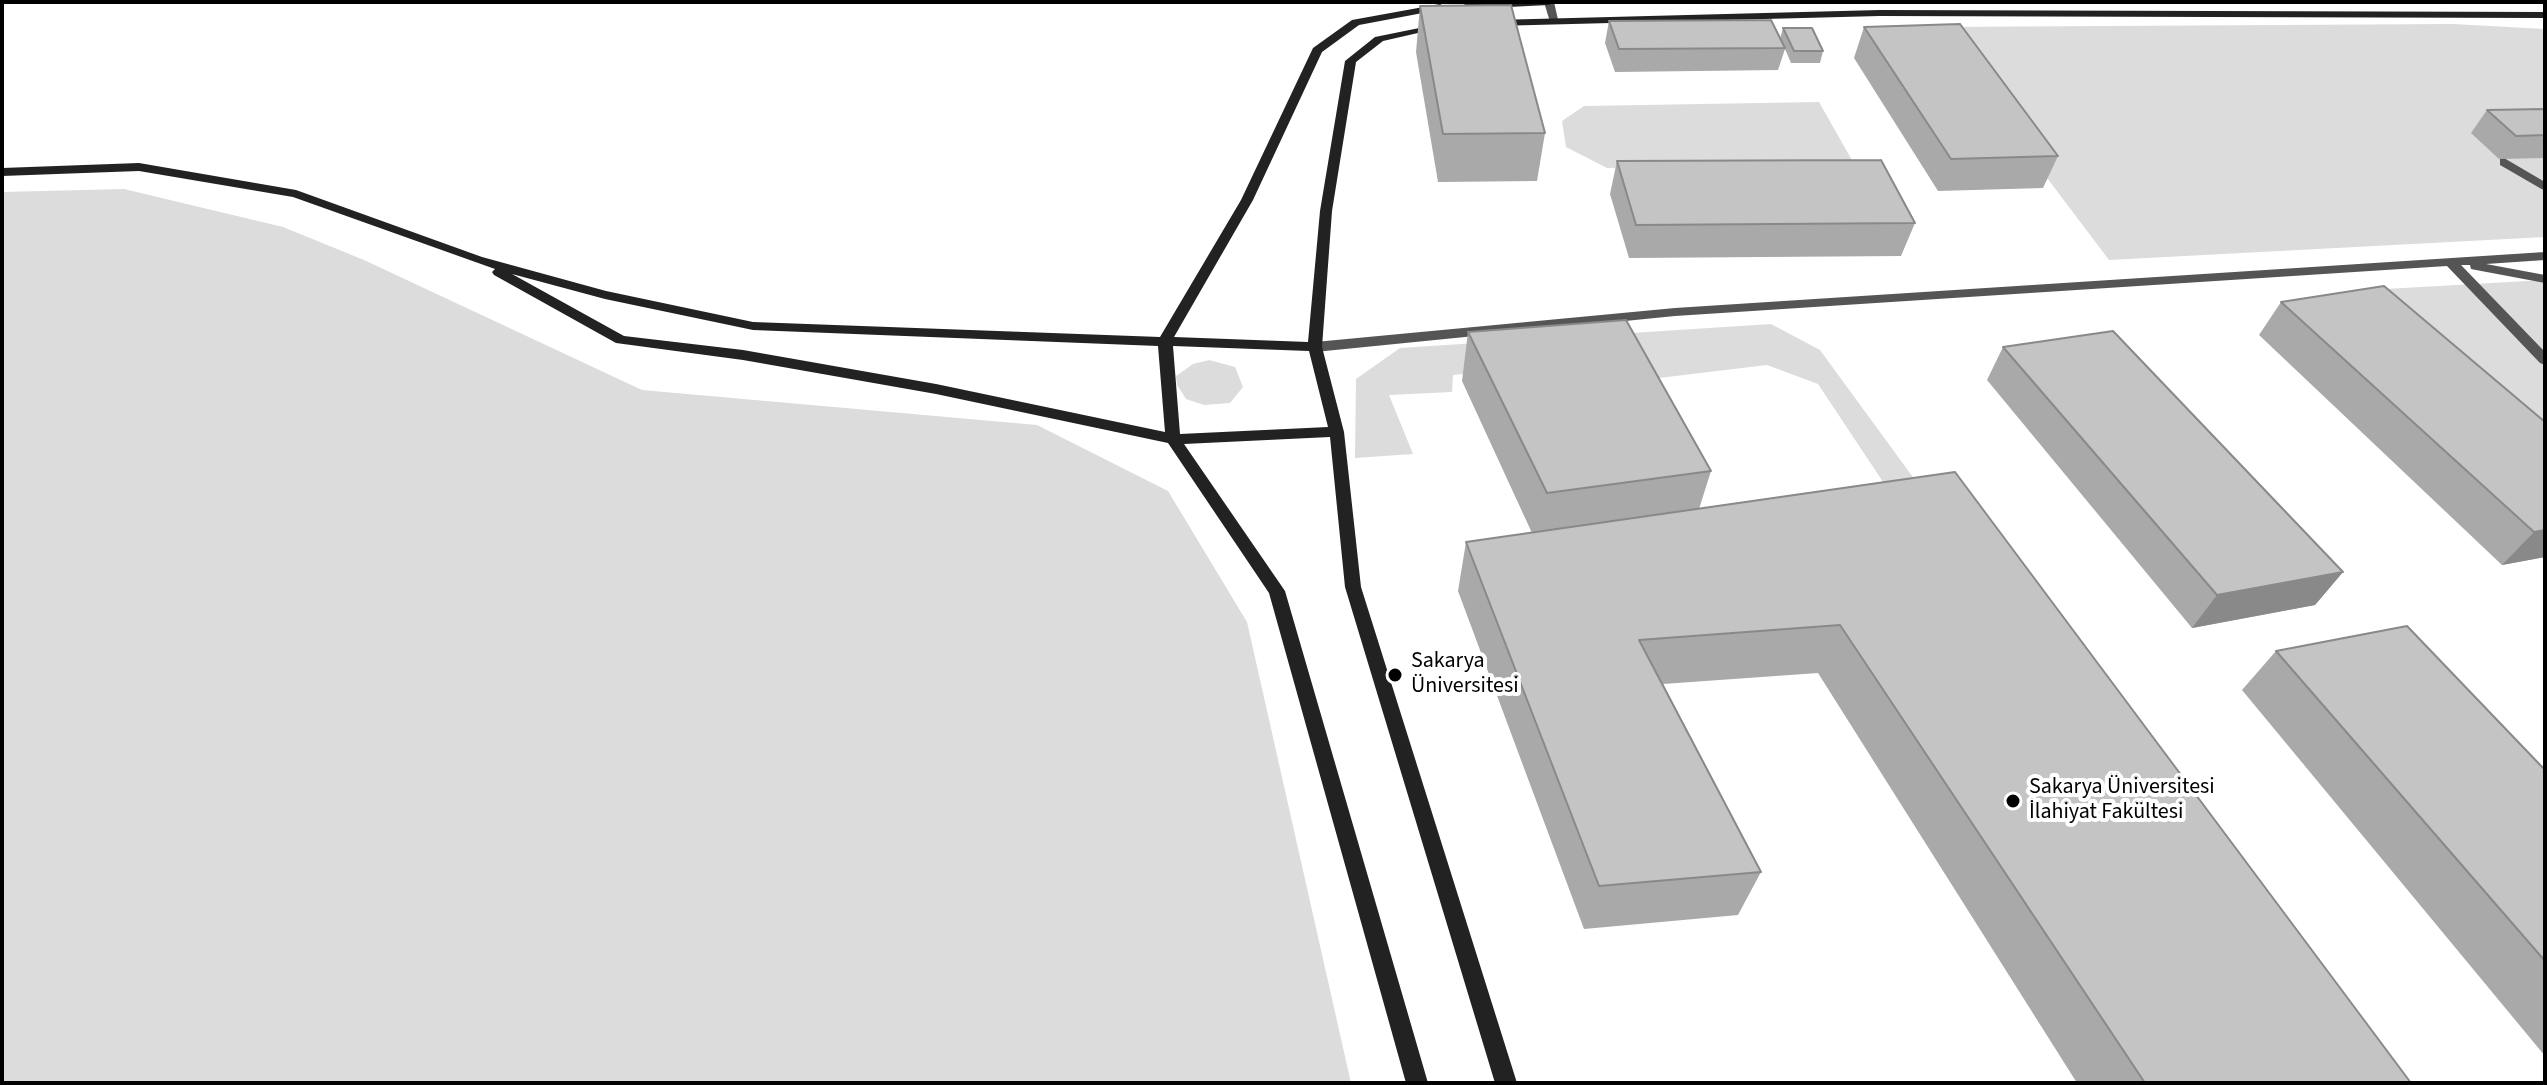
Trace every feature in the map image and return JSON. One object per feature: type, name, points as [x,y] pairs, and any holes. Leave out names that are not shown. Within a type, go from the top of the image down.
[{"type":"street","points":[[1417,1083],[1277,591],[1173,439],[1165,340],[1247,200],[1317,50],[1356,22],[1437,7],[1549,2],[1555,22]]},
{"type":"street","points":[[1478,23],[1880,13],[2545,15]]},
{"type":"street","points":[[1447,24],[1379,39],[1351,61],[1326,211],[1315,347],[1337,432],[1353,587],[1506,1083]]},
{"type":"street","points":[[2504,162],[2545,187]]},
{"type":"street","points":[[2,172],[139,167],[296,194],[477,260],[605,295],[753,326],[1059,340],[1165,340],[1315,347],[1675,312],[2545,256]]},
{"type":"street","points":[[477,260],[621,340],[743,355],[921,386],[1173,439],[1337,432]]},
{"type":"street","points":[[2449,261],[2545,279]]},
{"type":"street","points":[[2449,261],[2545,360]]},
{"type":"shaded area","points":[[2453,24],[2545,29],[2545,237],[2109,260],[1933,27]]},
{"type":"shaded area","points":[[1819,102],[1853,162],[1607,168],[1566,147],[1562,121],[1584,106]]},
{"type":"shaded area","points":[[124,189],[283,227],[364,260],[642,390],[1037,425],[1168,491],[1247,622],[1351,1083],[2,1083],[2,192]]},
{"type":"shaded area","points":[[2545,280],[2545,459],[2350,291]]},
{"type":"shaded area","points":[[1771,324],[1820,350],[1934,506],[1901,509],[1818,384],[1767,365],[1634,381],[1619,358],[1453,375],[1452,392],[1389,395],[1413,454],[1355,458],[1356,379],[1400,348]]},
{"type":"shaded area","points":[[1209,360],[1235,367],[1243,387],[1230,403],[1204,405],[1186,399],[1177,385],[1176,376],[1193,364]]},
{"type":"building","points":[[1511,5],[1545,133],[1443,134],[1420,6]]},
{"type":"building","points":[[1771,20],[1785,48],[1619,49],[1609,21]]},
{"type":"building","points":[[1960,24],[2058,156],[1951,159],[1864,27]]},
{"type":"building","points":[[1783,28],[1812,28],[1823,51],[1794,51]]},
{"type":"building","points":[[2545,109],[2545,135],[2516,136],[2487,110]]},
{"type":"building","points":[[1881,160],[1915,223],[1636,225],[1617,161]]},
{"type":"building","points":[[2384,286],[2545,422],[2545,530],[2534,532],[2281,302]]},
{"type":"building","points":[[1626,320],[1711,471],[1547,493],[1468,332]]},
{"type":"building","points":[[2113,331],[2343,572],[2217,595],[2003,347]]},
{"type":"building","name":"Sakarya Üniversitesi İlahiyat Fakültesi","points":[[1955,472],[2411,1083],[2145,1083],[1840,625],[1639,640],[1761,872],[1599,886],[1466,542]]},
{"type":"building","points":[[2407,626],[2545,770],[2545,961],[2276,651]]},
{"type":"place","name":"Sakarya Üniversitesi","points":[[1395,675]]},
{"type":"place","name":"Sakarya Üniversitesi İlahiyat Fakültesi","points":[[2013,801]]}]
